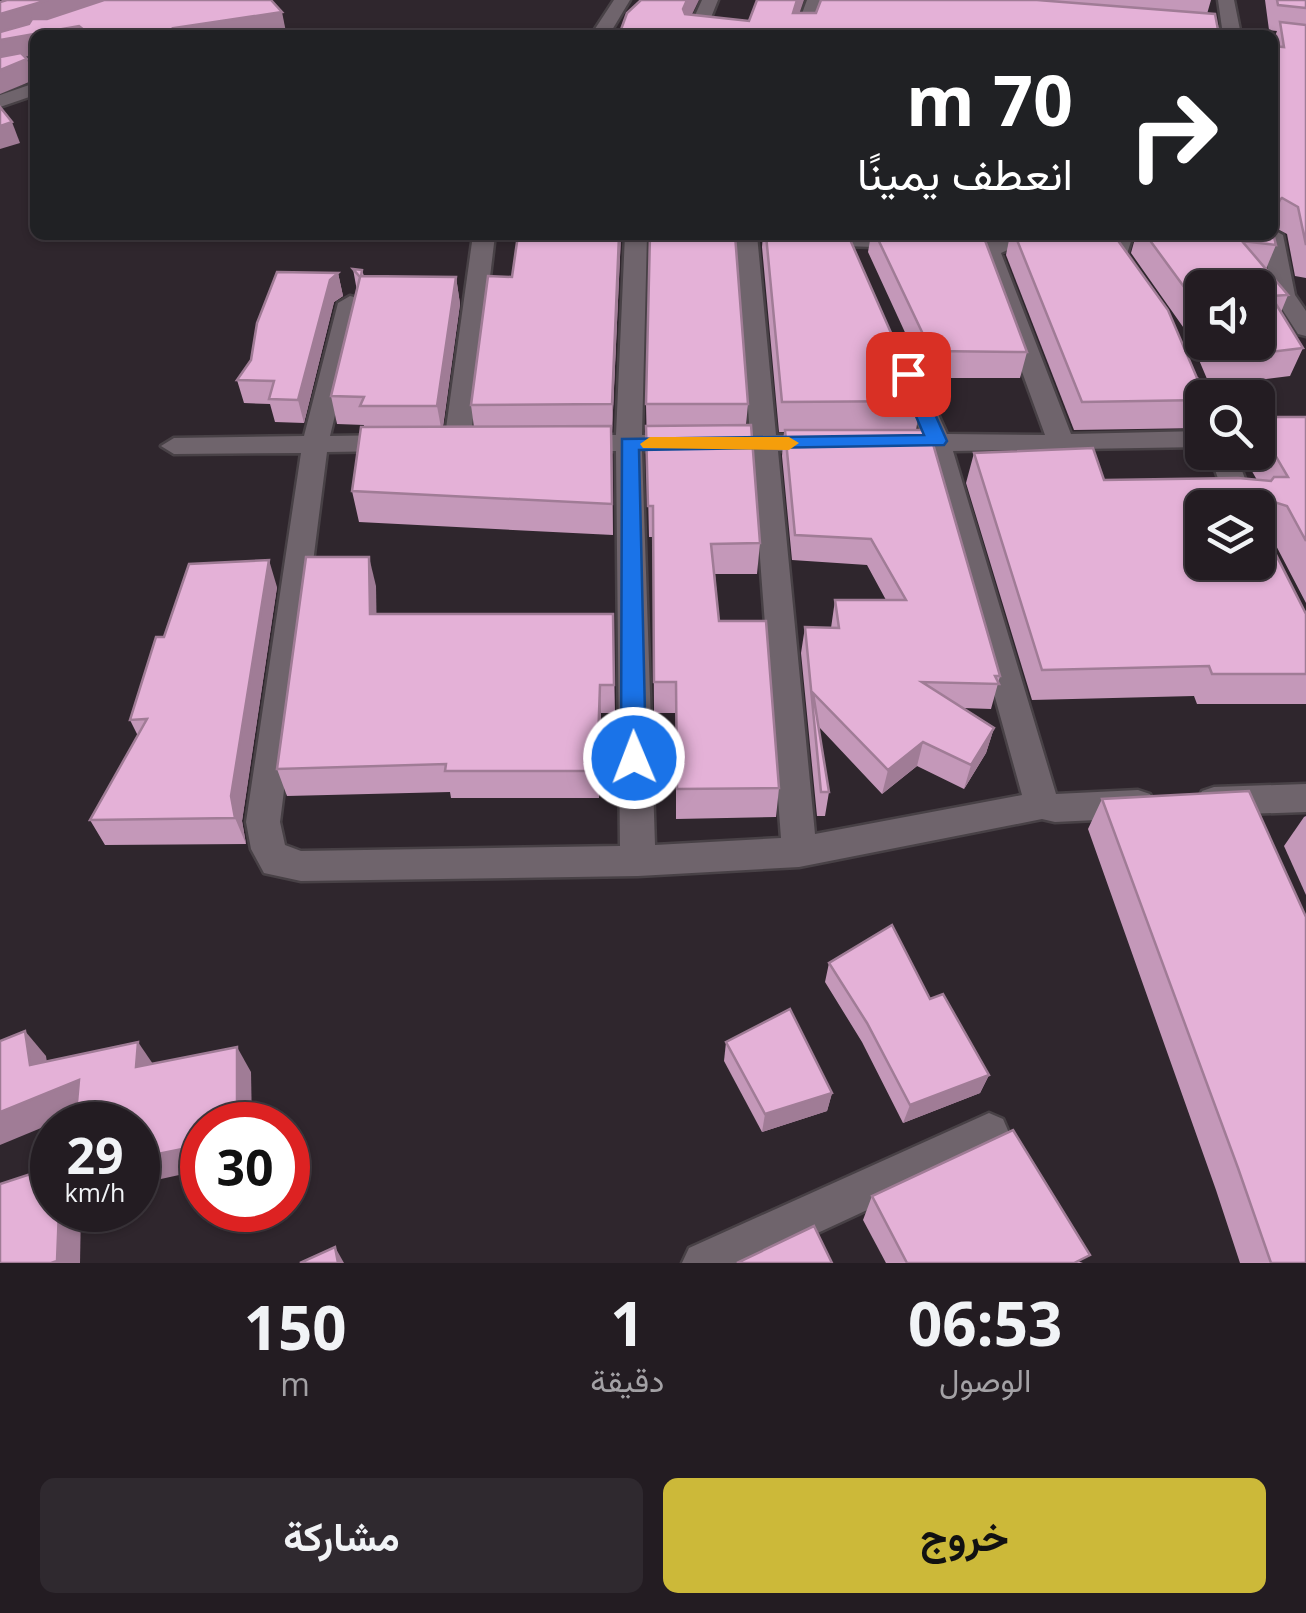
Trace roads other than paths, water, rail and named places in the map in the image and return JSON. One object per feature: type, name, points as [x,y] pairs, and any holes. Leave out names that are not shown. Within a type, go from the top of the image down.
[{"type":"street","points":[[603,30],[622,0]]},
{"type":"street","points":[[697,30],[710,0]]},
{"type":"street","points":[[805,30],[815,0]]},
{"type":"street","points":[[1226,0],[1233,30]]},
{"type":"street","points":[[1161,27],[1188,30]]},
{"type":"street","points":[[0,71],[30,62]]},
{"type":"street","points":[[0,101],[30,91]]},
{"type":"street","points":[[440,443],[483,240]]},
{"type":"street","points":[[636,240],[629,444],[638,861]]},
{"type":"street","points":[[759,240],[764,444],[799,852]]},
{"type":"street","points":[[784,240],[853,251],[880,240]]},
{"type":"street","points":[[907,240],[938,245]]},
{"type":"street","points":[[1120,240],[1116,254],[1143,294]]},
{"type":"street","points":[[1273,240],[1284,295],[1306,329]]},
{"type":"street","points":[[989,245],[1061,443]]},
{"type":"street","points":[[350,303],[316,444],[263,822],[268,850],[276,862],[300,866],[638,861],[799,852],[1042,805],[1056,808],[1306,798]]},
{"type":"street","points":[[897,350],[937,441],[1042,805]]},
{"type":"street","points":[[542,442],[1061,443],[1185,439]]},
{"type":"street","points":[[174,446],[492,442]]},
{"type":"street","points":[[1242,799],[1258,836]]},
{"type":"street","points":[[704,1263],[989,1133]]}]
